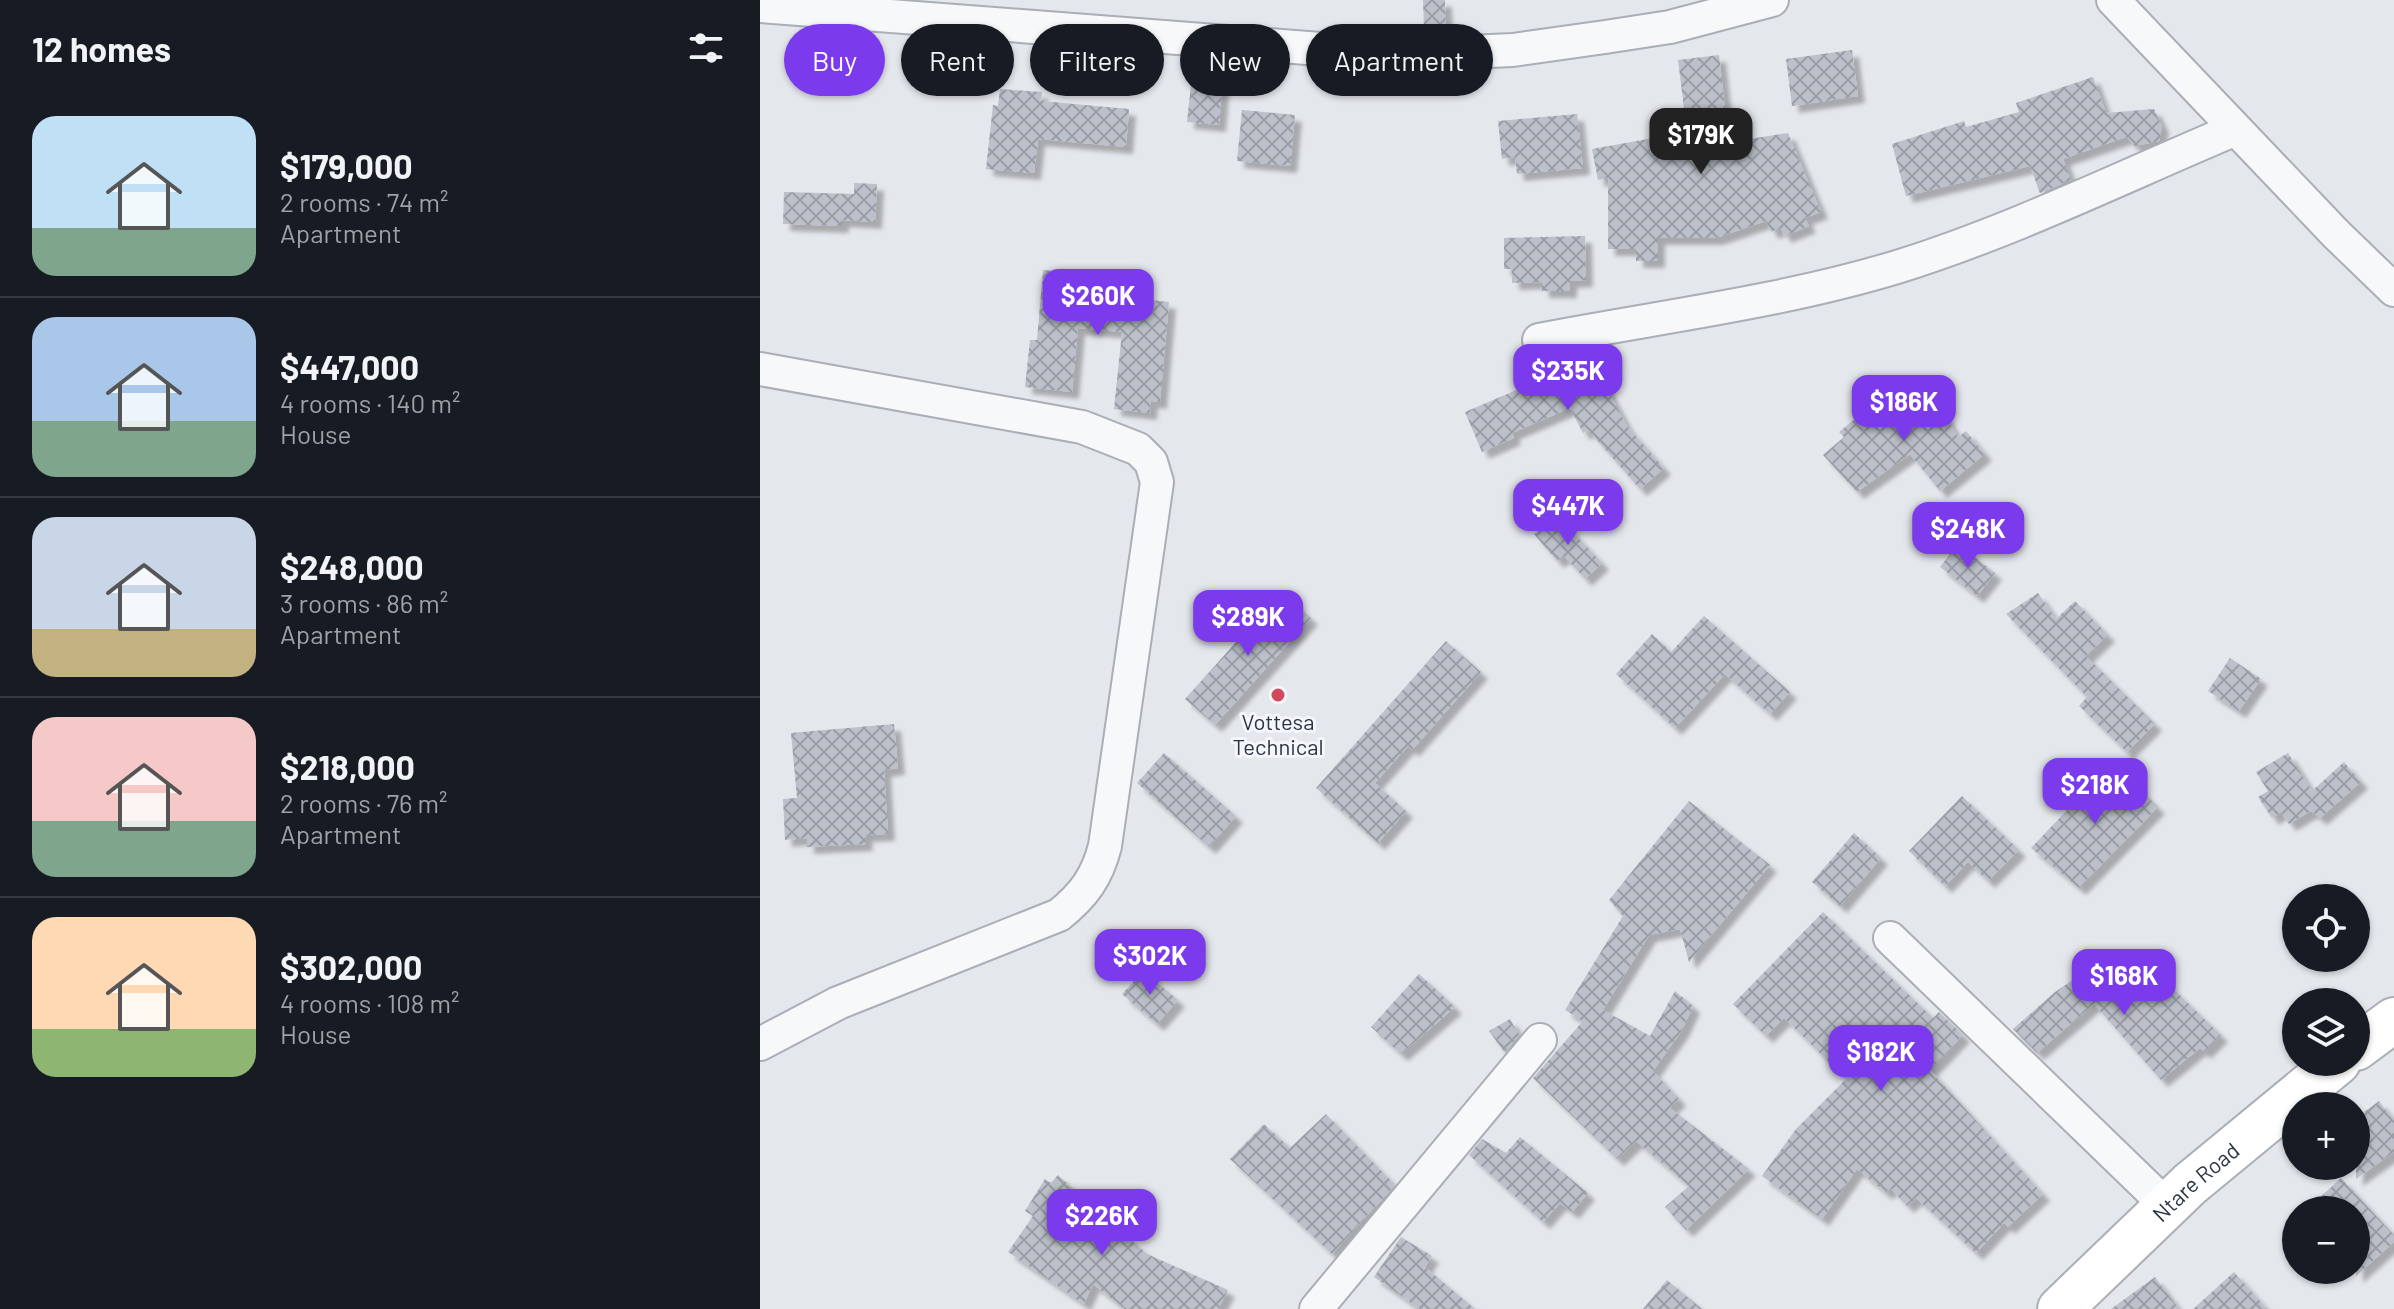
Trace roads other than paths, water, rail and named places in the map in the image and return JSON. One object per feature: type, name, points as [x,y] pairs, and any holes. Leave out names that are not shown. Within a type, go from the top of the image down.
[{"type":"main road","points":[[2370,1038],[2394,1020]]},
{"type":"main road","name":"Ntare Road","points":[[2060,1309],[2167,1206],[2321,1076]]},
{"type":"street","points":[[760,6],[1399,55],[1513,50],[1605,37],[1670,27],[1772,0]]},
{"type":"street","points":[[2113,0],[2394,290]]},
{"type":"street","points":[[1539,340],[1828,285],[1899,266],[1970,242],[2236,129]]},
{"type":"street","points":[[760,369],[1082,427],[1138,449],[1151,462],[1157,482],[1105,846],[1093,881],[1078,900],[1059,915],[838,1003],[760,1044]]},
{"type":"street","points":[[1890,938],[2167,1206]]},
{"type":"street","points":[[1316,1309],[1540,1040]]},
{"type":"place","name":"Vottesa Technical","points":[[1278,695]]}]
